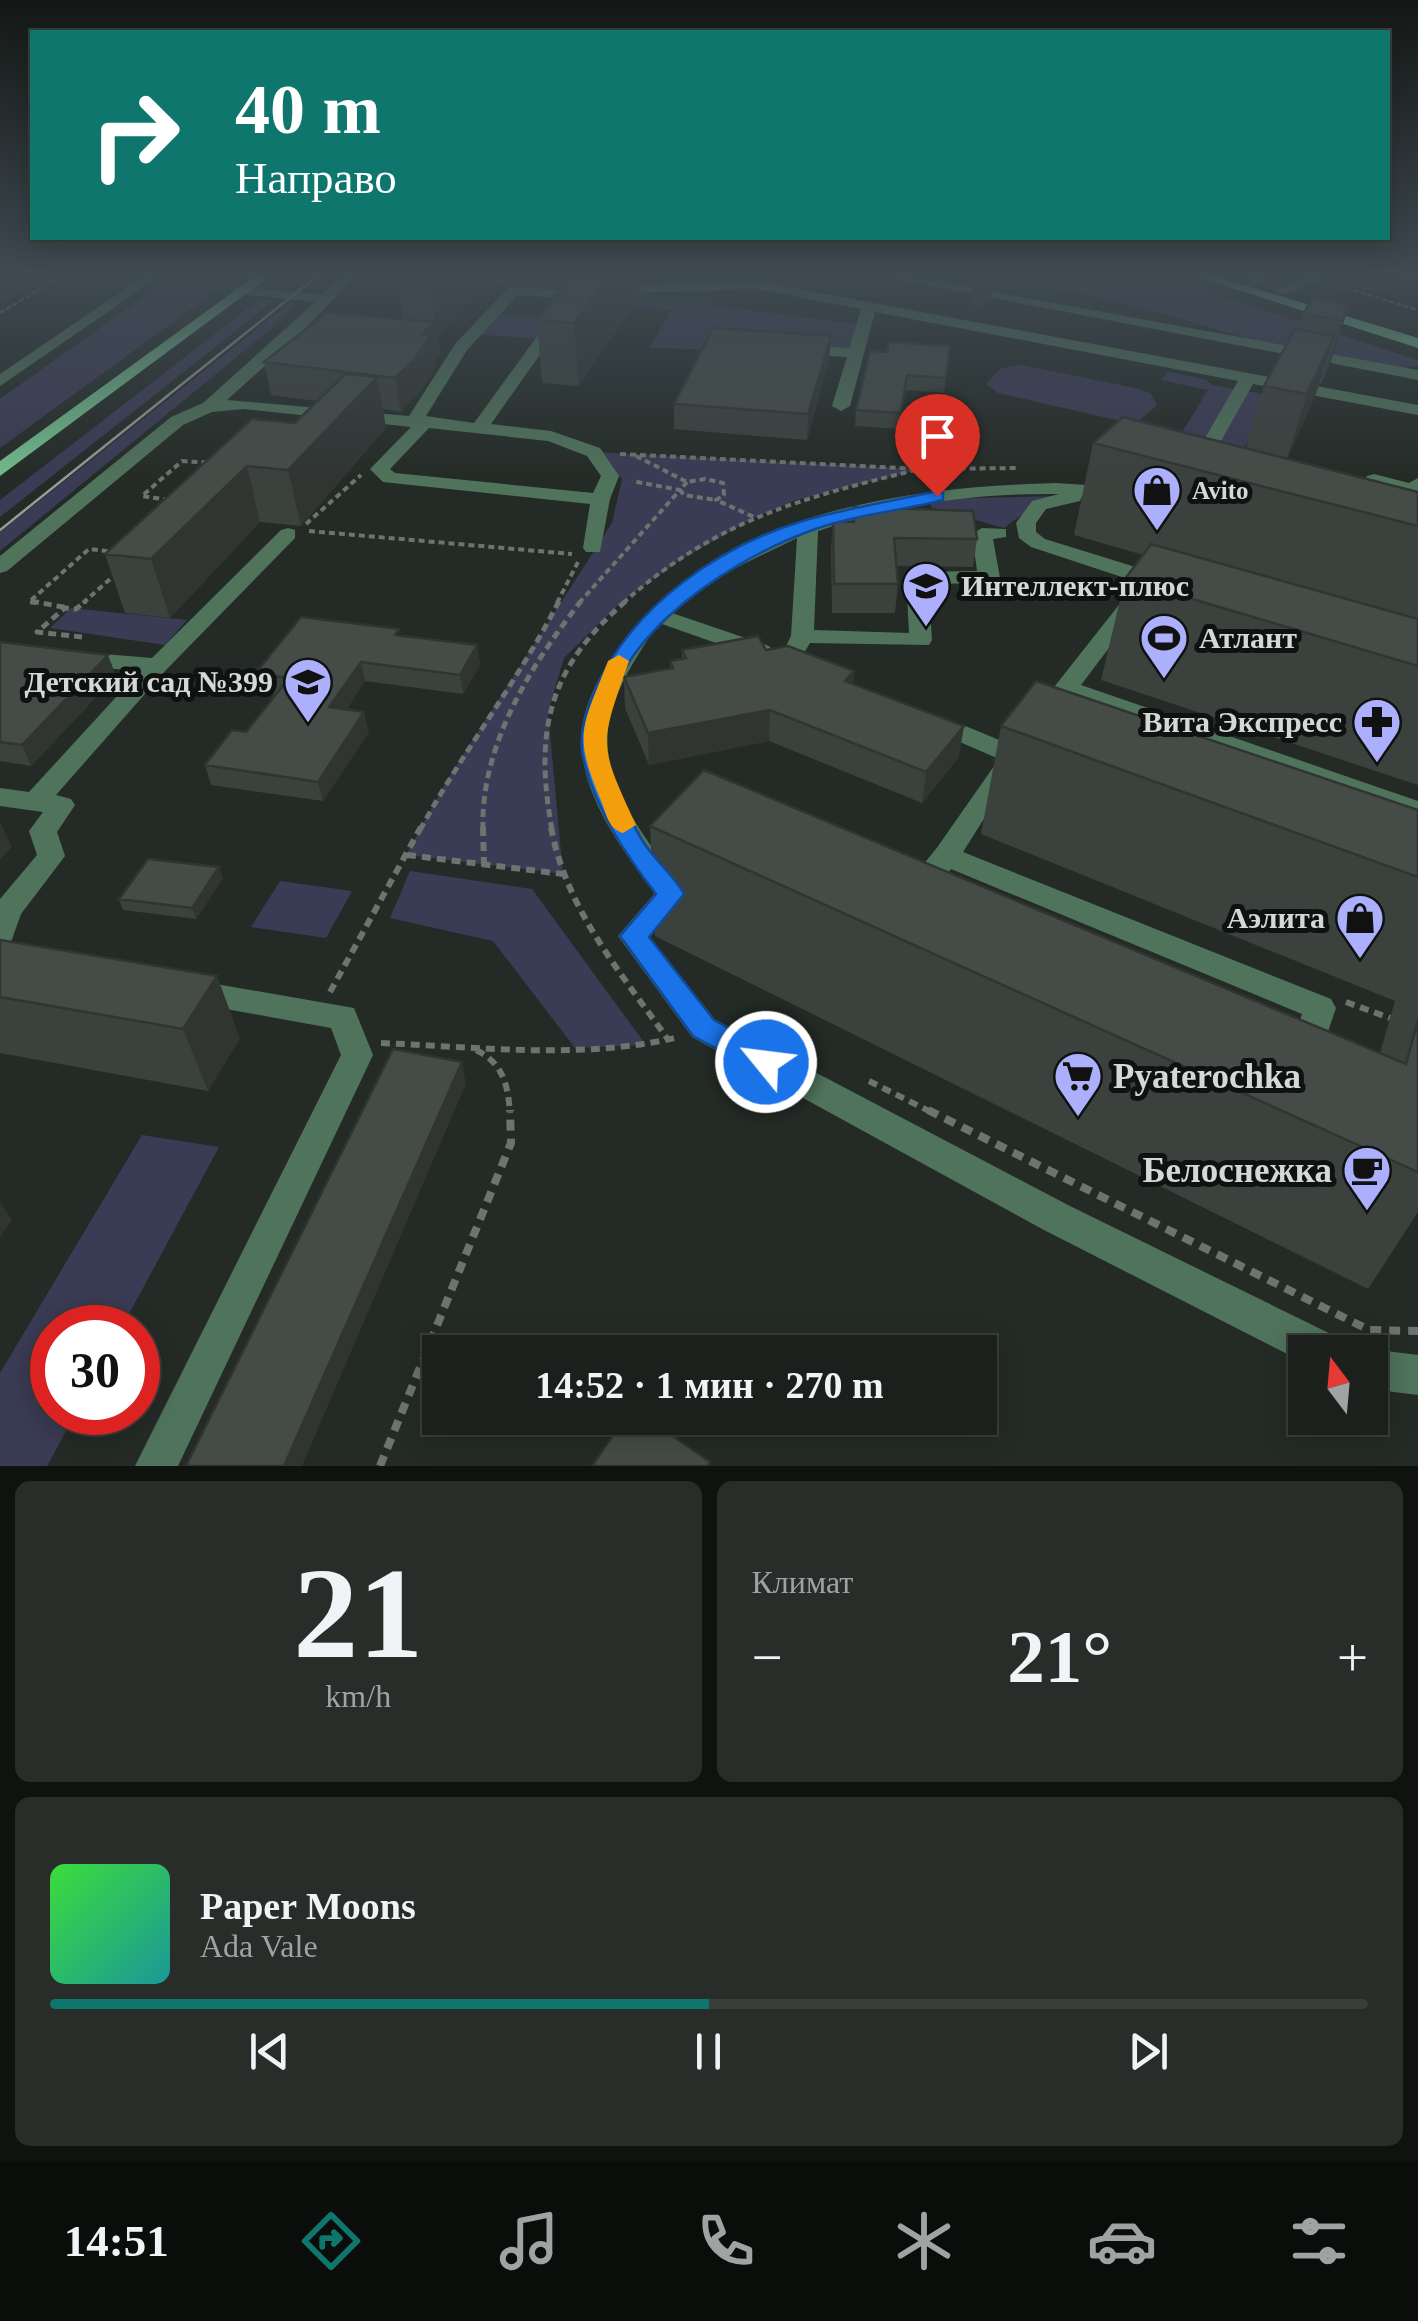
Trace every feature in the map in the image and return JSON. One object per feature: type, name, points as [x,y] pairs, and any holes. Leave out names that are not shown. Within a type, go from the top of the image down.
[{"type":"main road","points":[[0,470],[167,344]]},
{"type":"street","points":[[0,381],[54,344]]},
{"type":"street","points":[[209,407],[280,344]]},
{"type":"street","points":[[463,344],[420,421],[379,469],[390,478],[600,499]]},
{"type":"street","points":[[480,426],[539,344]]},
{"type":"street","points":[[842,406],[857,344]]},
{"type":"street","points":[[1073,344],[1418,410]]},
{"type":"street","points":[[1251,344],[1418,376]]},
{"type":"street","points":[[440,345],[461,347]]},
{"type":"street","points":[[780,348],[854,353]]},
{"type":"street","points":[[1206,474],[1247,378]]},
{"type":"street","points":[[0,568],[177,420],[209,407],[244,404],[480,426],[551,436],[594,452],[609,469],[610,476],[600,499],[593,548]]},
{"type":"street","points":[[261,431],[283,409]]},
{"type":"street","points":[[1373,520],[1386,494],[1369,490],[1374,480],[1416,490],[1418,484]]},
{"type":"street","points":[[1038,544],[1026,534],[1026,523],[1039,506],[1064,498],[1134,496],[1052,487],[990,489],[883,507],[808,525],[713,571],[656,615],[619,660],[593,731],[595,760],[632,845],[681,883],[633,936],[703,1028],[1041,1209],[1292,1335]]},
{"type":"street","points":[[883,507],[934,519]]},
{"type":"street","points":[[656,615],[795,663],[802,636],[808,525]]},
{"type":"street","points":[[900,908],[946,856],[1065,687],[1130,622],[1160,582],[970,527]]},
{"type":"street","points":[[35,802],[158,665],[294,532]]},
{"type":"street","points":[[802,636],[922,640],[917,576],[989,578],[982,534],[999,534]]},
{"type":"street","points":[[63,657],[158,665]]},
{"type":"street","points":[[1065,687],[1418,811]]},
{"type":"street","points":[[909,712],[1050,769]]},
{"type":"street","points":[[0,797],[62,804],[43,831],[51,856],[8,910],[0,934]]},
{"type":"street","points":[[946,856],[1320,1008],[1296,1081]]},
{"type":"street","points":[[156,1466],[357,1055],[342,1017],[162,986]]},
{"type":"street","points":[[1388,1372],[1418,1375]]},
{"type":"path","points":[[634,455],[687,482],[705,479],[724,483],[724,495],[716,500]]},
{"type":"path","points":[[178,501],[142,496],[182,461],[218,464]]},
{"type":"path","points":[[669,1041],[608,956],[563,874],[545,789],[548,712],[573,660],[622,601],[682,559],[796,500],[922,469]]},
{"type":"path","points":[[610,476],[680,490],[690,498],[716,500],[755,518]]},
{"type":"path","points":[[484,865],[484,788],[520,694],[548,642],[592,581],[687,482]]},
{"type":"path","points":[[294,532],[582,555],[540,638],[456,764],[319,1012]]},
{"type":"path","points":[[76,609],[29,602],[89,549],[121,553]]},
{"type":"path","points":[[90,638],[37,632],[65,608],[76,609],[125,566]]},
{"type":"path","points":[[406,855],[563,874]]},
{"type":"path","points":[[1340,999],[1390,1018]]},
{"type":"path","points":[[352,1041],[465,1047],[634,1048],[669,1041],[703,1028]]},
{"type":"path","points":[[380,1466],[511,1143],[510,1086],[487,1054],[465,1047]]},
{"type":"path","points":[[868,1080],[1368,1330],[1418,1331]]},
{"type":"shaded area","points":[[77,344],[143,344],[0,448],[0,399]]},
{"type":"shaded area","points":[[201,344],[219,344],[0,517],[0,500]]},
{"type":"shaded area","points":[[237,344],[252,344],[0,551],[0,532]]},
{"type":"shaded area","points":[[651,344],[857,344],[854,353],[649,348]]},
{"type":"shaded area","points":[[1276,344],[1370,344],[1418,360],[1418,366],[1404,368]]},
{"type":"shaded area","points":[[1021,365],[1140,389],[1151,394],[1157,405],[1140,420],[1116,420],[998,393],[986,384],[1001,368]]},
{"type":"shaded area","points":[[1168,372],[1207,380],[1212,385],[1275,396],[1236,461],[1181,434],[1208,390],[1161,380]]},
{"type":"shaded area","points":[[594,452],[922,469],[796,500],[750,520],[682,559],[622,601],[564,658],[548,712],[563,874],[406,855],[447,780],[612,523],[622,479]]},
{"type":"shaded area","points":[[1109,495],[1054,501],[1004,528],[932,508],[928,499]]},
{"type":"shaded area","points":[[71,608],[187,620],[165,645],[50,628]]},
{"type":"shaded area","points":[[410,871],[532,889],[646,1045],[575,1048],[493,941],[390,918]]},
{"type":"shaded area","points":[[280,881],[352,891],[326,938],[251,927]]},
{"type":"shaded area","points":[[142,1135],[219,1147],[134,1305],[41,1305]]},
{"type":"shaded area","points":[[30,1323],[30,1435],[64,1435],[47,1466],[0,1466],[0,1373]]},
{"type":"building","points":[[287,344],[425,344],[395,378],[264,362]]},
{"type":"building","points":[[705,344],[829,344],[808,414],[674,404]]},
{"type":"building","points":[[889,344],[950,346],[946,378],[907,375],[901,413],[856,410],[870,351],[887,352]]},
{"type":"building","points":[[1287,344],[1330,344],[1307,394],[1264,386]]},
{"type":"building","points":[[345,374],[377,377],[288,470],[247,466],[151,559],[105,554],[252,419],[295,423]]},
{"type":"building","points":[[1123,417],[1418,492],[1418,526],[1093,443]]},
{"type":"building","points":[[853,507],[973,511],[977,539],[894,538],[898,584],[834,584],[833,521],[854,522]]},
{"type":"building","points":[[1151,544],[1418,619],[1418,666],[1125,579]]},
{"type":"building","points":[[301,617],[399,629],[395,635],[477,645],[460,675],[361,662],[329,707],[364,712],[318,782],[205,765],[232,730],[246,732],[289,678],[255,674]]},
{"type":"building","points":[[758,636],[766,650],[788,646],[854,671],[845,681],[964,726],[926,772],[770,710],[648,733],[624,677],[673,668],[670,661],[686,658],[682,650]]},
{"type":"building","points":[[0,642],[108,655],[22,745],[0,742]]},
{"type":"building","points":[[1036,681],[1418,810],[1418,877],[1001,726]]},
{"type":"building","points":[[704,770],[1406,1064],[1418,1020],[1418,1172],[650,826]]},
{"type":"building","points":[[148,859],[219,867],[192,908],[119,899]]},
{"type":"building","points":[[0,940],[217,976],[183,1029],[0,997]]},
{"type":"building","points":[[393,1049],[462,1062],[284,1466],[186,1466]]},
{"type":"building","points":[[613,1435],[671,1435],[710,1462],[708,1466],[592,1466]]},
{"type":"tram line","points":[[0,530],[232,344]]},
{"type":"slow traffic","points":[[619,661],[599,706],[593,731],[595,760],[623,825]]},
{"type":"place","name":"Avito","points":[[1157,532]]},
{"type":"place","name":"Интеллект-плюс","points":[[926,628]]},
{"type":"place","name":"Атлант","points":[[1164,680]]},
{"type":"place","name":"Детский сад №399","points":[[308,724]]},
{"type":"place","name":"Вита Экспресс","points":[[1377,764]]},
{"type":"place","name":"Аэлита","points":[[1360,960]]},
{"type":"place","name":"Pyaterochka","points":[[1078,1118]]},
{"type":"place","name":"Белоснежка","points":[[1367,1212]]},
{"type":"route","points":[[766,1062],[703,1028],[633,936],[671,894],[632,845],[595,760],[593,731],[599,706],[619,660],[634,640],[656,615],[713,571],[808,525],[937,496]]}]
